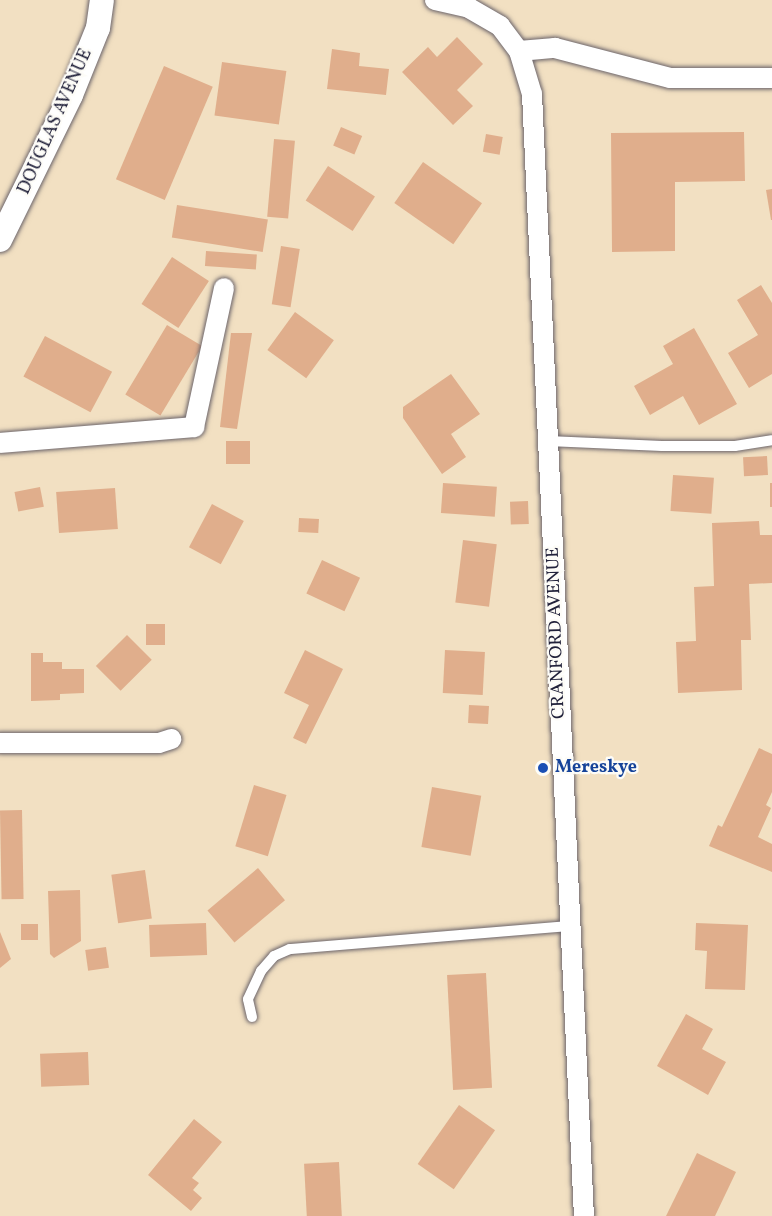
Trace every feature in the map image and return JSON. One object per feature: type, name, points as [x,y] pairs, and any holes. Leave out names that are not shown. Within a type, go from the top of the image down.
[{"type":"street","name":"DOUGLAS AVENUE","points":[[0,240],[71,95],[98,28],[102,0]]},
{"type":"street","name":"CRANFORD AVENUE","points":[[435,0],[469,8],[500,26],[519,51],[532,94],[584,1216]]},
{"type":"street","points":[[519,51],[555,48],[670,78],[772,78]]},
{"type":"street","points":[[0,443],[194,428],[224,288]]},
{"type":"street","points":[[0,743],[159,743],[171,739]]},
{"type":"lane","points":[[548,441],[662,446],[735,446],[772,440]]},
{"type":"lane","points":[[252,1017],[248,999],[261,971],[274,956],[290,949],[570,926]]},
{"type":"building","points":[[457,37],[483,64],[457,90],[473,106],[453,125],[402,72],[428,47],[437,57]]},
{"type":"building","points":[[332,49],[360,53],[359,66],[389,69],[386,95],[327,89]]},
{"type":"building","points":[[222,62],[286,71],[279,125],[214,115]]},
{"type":"building","points":[[164,66],[213,87],[165,200],[116,179]]},
{"type":"building","points":[[341,127],[362,136],[354,154],[333,145]]},
{"type":"building","points":[[744,132],[745,181],[675,182],[675,251],[612,252],[611,133]]},
{"type":"building","points":[[486,134],[503,137],[500,155],[483,152]]},
{"type":"building","points":[[274,139],[295,141],[288,219],[267,217]]},
{"type":"building","points":[[423,162],[482,203],[453,244],[394,203]]},
{"type":"building","points":[[328,166],[375,196],[353,231],[306,200]]},
{"type":"building","points":[[772,189],[772,220],[771,220],[766,190]]},
{"type":"building","points":[[177,205],[268,219],[263,252],[172,238]]},
{"type":"building","points":[[281,246],[300,249],[291,307],[272,304]]},
{"type":"building","points":[[206,251],[257,255],[256,270],[205,266]]},
{"type":"building","points":[[172,257],[209,281],[178,328],[142,304]]},
{"type":"building","points":[[761,285],[772,303],[772,374],[749,388],[728,353],[758,335],[737,300]]},
{"type":"building","points":[[295,312],[334,340],[306,378],[267,350]]},
{"type":"building","points":[[167,325],[202,346],[160,416],[125,394]]},
{"type":"building","points":[[694,328],[737,404],[699,425],[683,396],[650,415],[634,386],[673,364],[663,346]]},
{"type":"building","points":[[231,333],[252,333],[237,429],[220,427]]},
{"type":"building","points":[[45,336],[112,372],[91,412],[23,377]]},
{"type":"building","points":[[451,374],[480,414],[451,434],[466,457],[442,474],[403,418],[403,407]]},
{"type":"building","points":[[226,441],[250,441],[250,464],[226,464]]},
{"type":"building","points":[[767,456],[768,475],[744,476],[743,457]]},
{"type":"building","points":[[673,475],[714,478],[711,514],[670,511]]},
{"type":"building","points":[[443,483],[497,487],[495,517],[441,513]]},
{"type":"building","points":[[770,483],[772,483],[772,507],[770,507]]},
{"type":"building","points":[[40,487],[44,507],[18,512],[14,492]]},
{"type":"building","points":[[115,488],[118,529],[59,533],[56,492]]},
{"type":"building","points":[[528,501],[529,524],[511,525],[510,502]]},
{"type":"building","points":[[212,504],[244,521],[221,564],[189,547]]},
{"type":"building","points":[[299,518],[319,519],[318,533],[298,532]]},
{"type":"building","points":[[759,521],[760,535],[772,535],[772,583],[749,584],[751,640],[741,640],[742,690],[678,693],[676,642],[696,641],[694,587],[714,586],[712,523]]},
{"type":"building","points":[[463,540],[497,544],[489,607],[455,603]]},
{"type":"building","points":[[322,560],[360,578],[344,611],[306,594]]},
{"type":"building","points":[[146,624],[165,624],[165,645],[146,645]]},
{"type":"building","points":[[127,635],[152,660],[121,691],[96,666]]},
{"type":"building","points":[[305,650],[343,669],[306,744],[293,738],[309,705],[284,693]]},
{"type":"building","points":[[445,650],[485,652],[483,695],[443,693]]},
{"type":"building","points":[[31,653],[43,653],[43,662],[62,662],[62,669],[84,669],[84,693],[60,694],[60,700],[31,701]]},
{"type":"building","points":[[469,705],[489,706],[488,724],[468,723]]},
{"type":"building","points":[[759,748],[772,754],[772,792],[766,805],[771,808],[758,837],[772,844],[772,872],[709,846],[718,825],[722,827]]},
{"type":"building","points":[[254,785],[287,795],[268,856],[235,846]]},
{"type":"building","points":[[432,787],[481,796],[471,856],[421,847]]},
{"type":"building","points":[[0,810],[22,810],[24,899],[2,899]]},
{"type":"building","points":[[258,868],[285,900],[234,943],[207,910]]},
{"type":"building","points":[[145,870],[152,919],[118,923],[111,875]]},
{"type":"building","points":[[80,890],[81,941],[54,958],[50,954],[48,891]]},
{"type":"building","points":[[206,923],[207,955],[150,957],[149,925]]},
{"type":"building","points":[[696,923],[748,925],[745,990],[705,989],[707,951],[695,950]]},
{"type":"building","points":[[21,924],[38,924],[38,940],[21,940]]},
{"type":"building","points":[[0,932],[11,959],[0,968]]},
{"type":"building","points":[[106,947],[109,968],[88,971],[85,950]]},
{"type":"building","points":[[486,973],[492,1088],[453,1090],[447,975]]},
{"type":"building","points":[[686,1014],[713,1029],[702,1049],[726,1062],[708,1095],[657,1066]]},
{"type":"building","points":[[88,1052],[89,1085],[41,1087],[40,1054]]},
{"type":"building","points":[[459,1105],[495,1130],[454,1189],[418,1164]]},
{"type":"building","points":[[194,1119],[222,1142],[192,1178],[199,1183],[193,1190],[202,1198],[191,1211],[148,1175]]},
{"type":"building","points":[[697,1153],[736,1172],[715,1216],[666,1216]]},
{"type":"building","points":[[339,1162],[342,1216],[307,1216],[304,1164]]},
{"type":"place","name":"Mereskye","points":[[543,768]]}]
